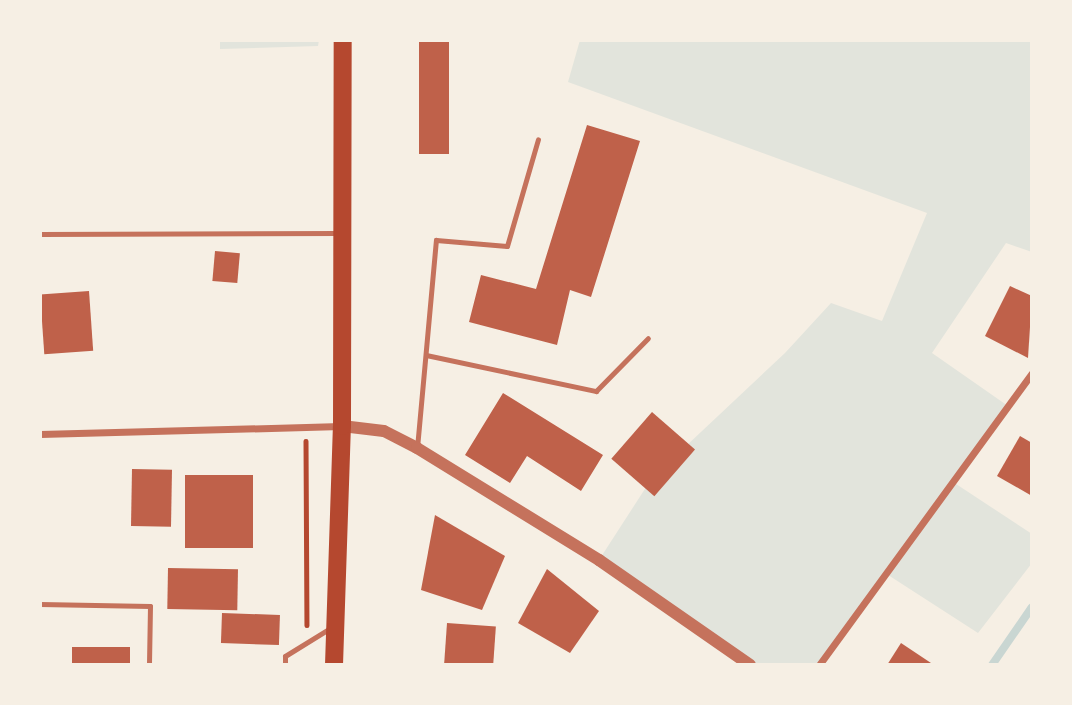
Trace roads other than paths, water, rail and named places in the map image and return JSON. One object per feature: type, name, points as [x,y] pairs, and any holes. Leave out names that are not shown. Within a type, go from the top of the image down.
[{"type":"main road","points":[[334,665],[342,426],[343,40]]},
{"type":"street","points":[[818,665],[1032,373]]},
{"type":"street","points":[[40,434],[342,426],[384,431],[417,448],[598,560],[750,665]]},
{"type":"lane","points":[[417,448],[436,240],[508,246],[538,139]]},
{"type":"lane","points":[[40,234],[341,233]]},
{"type":"lane","points":[[426,355],[596,391],[648,338]]},
{"type":"lane","points":[[40,604],[150,606],[149,665]]},
{"type":"lane","points":[[285,665],[285,656],[307,646],[334,625]]},
{"type":"waterway","points":[[992,665],[1032,607]]}]
